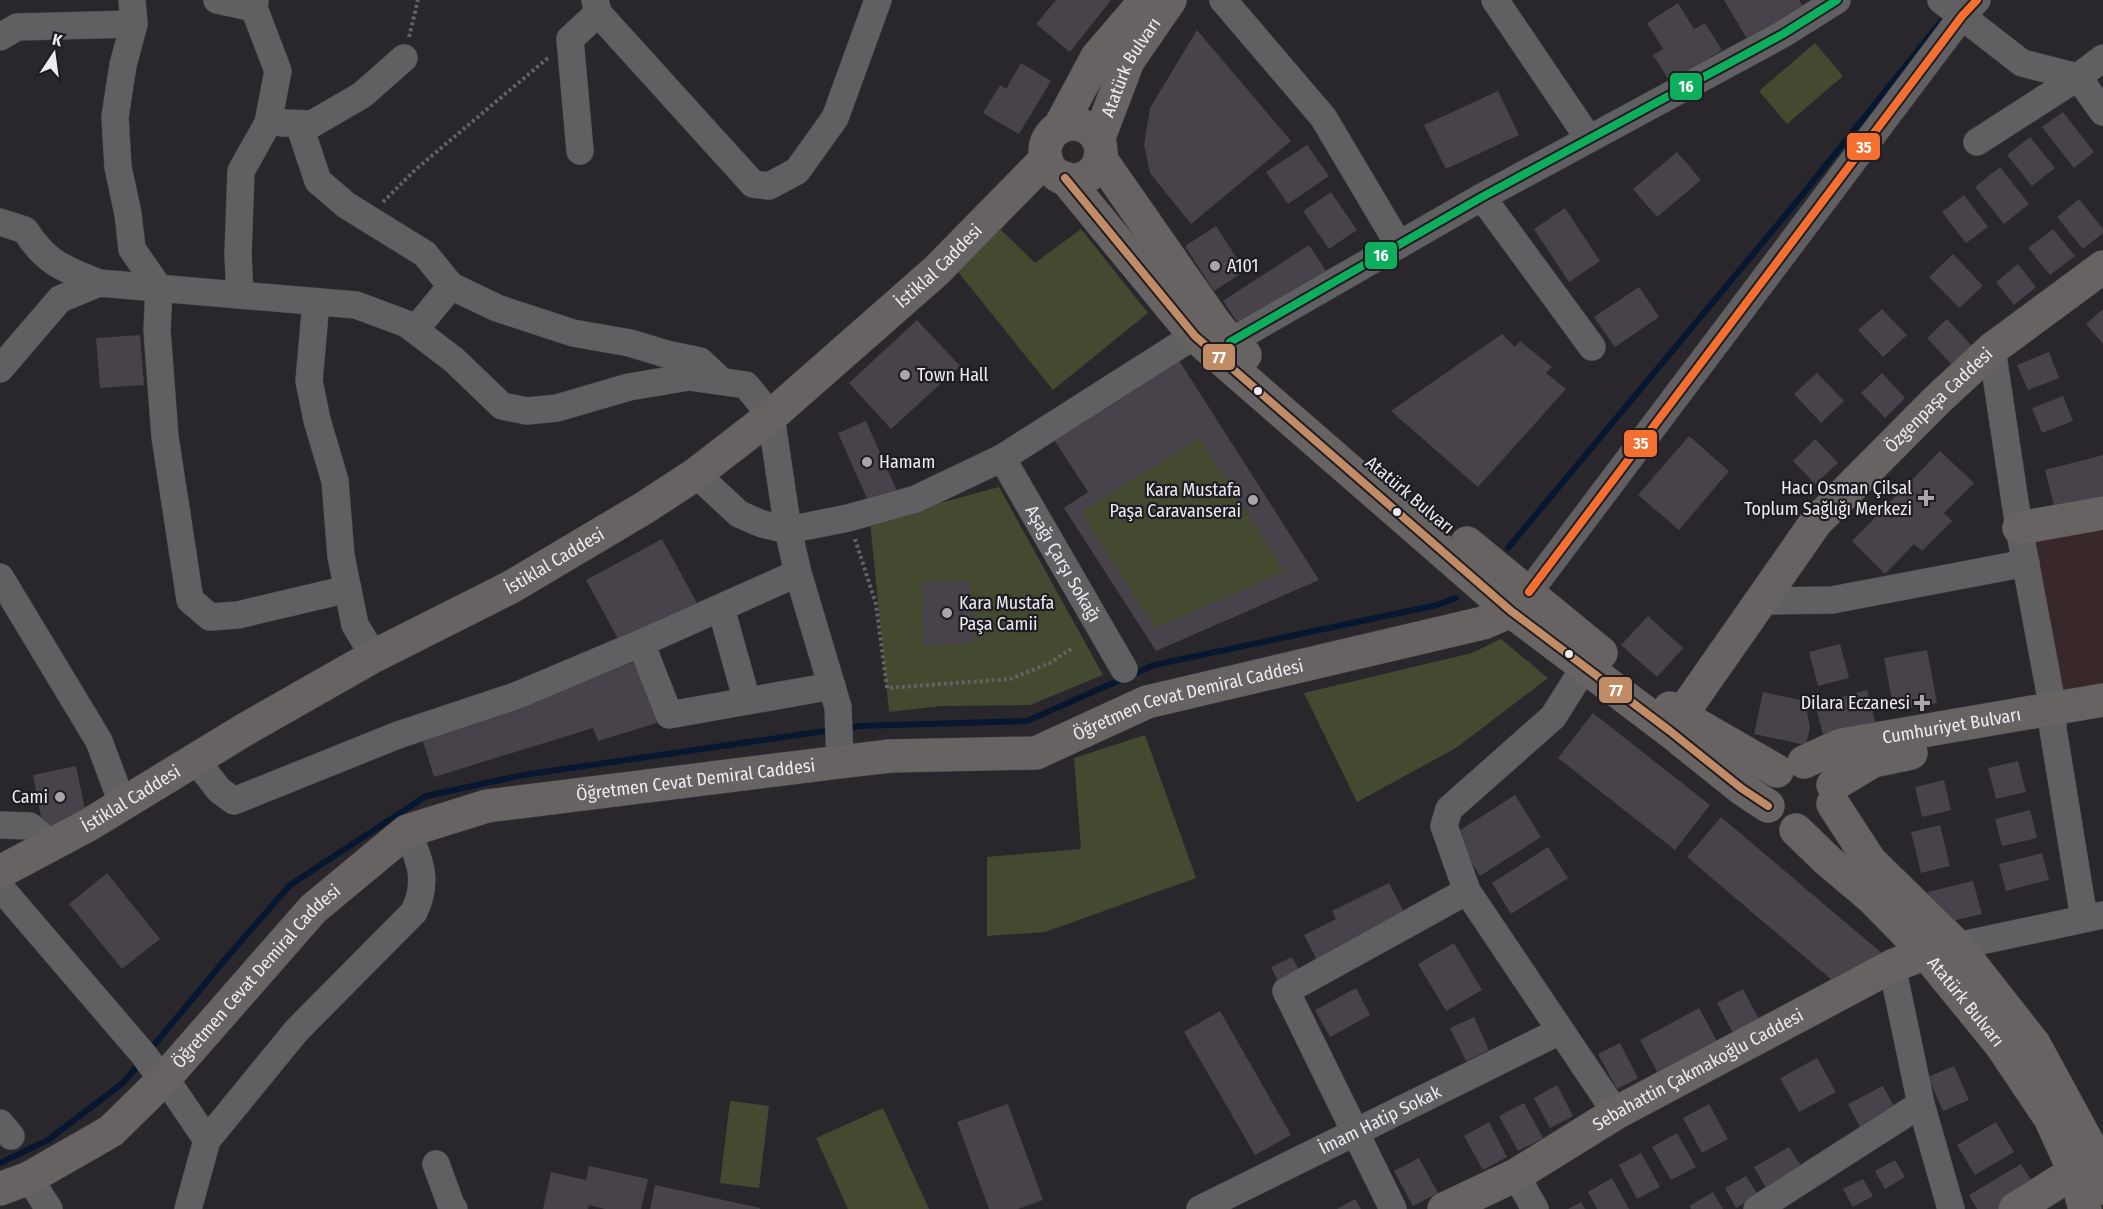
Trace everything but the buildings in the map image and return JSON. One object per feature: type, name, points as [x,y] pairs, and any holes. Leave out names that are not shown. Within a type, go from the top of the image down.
[{"type":"main road","name":"Atatürk Bulvarı","points":[[1146,0],[1097,57],[1059,128],[1047,141],[1055,169],[1213,334],[1494,566],[1520,601],[1584,668],[1675,723],[1790,766]]},
{"type":"main road","name":"Atatürk Bulvarı","points":[[1055,169],[1082,178],[1096,167],[1099,149],[1128,61],[1170,0]]},
{"type":"main road","name":"Atatürk Bulvarı","points":[[1059,128],[1067,125],[1086,127],[1093,132],[1099,149],[1213,334]]},
{"type":"main road","name":"İstiklal Caddesi","points":[[0,872],[90,824],[195,759],[374,656],[511,587],[696,474],[771,416],[1055,169]]},
{"type":"main road","name":"Özgenpaşa Caddesi","points":[[1675,723],[1816,522],[1937,400],[1992,349],[2103,267]]},
{"type":"main road","points":[[2019,528],[2103,513]]},
{"type":"main road","name":"Atatürk Bulvarı","points":[[1520,601],[1581,637],[1675,723],[1741,788],[1768,806]]},
{"type":"main road","name":"Öğretmen Cevat Demiral Caddesi","points":[[14,1183],[111,1131],[155,1069],[313,909],[407,831],[487,806],[840,753],[890,756],[1035,753],[1147,702],[1483,623],[1520,601]]},
{"type":"main road","name":"Cumhuriyet Bulvarı","points":[[1833,795],[1860,768],[1887,757],[2053,719],[2103,700]]},
{"type":"main road","name":"Cumhuriyet Bulvarı","points":[[1790,766],[1841,745],[2053,719],[2103,721]]},
{"type":"main road","points":[[1790,766],[1822,770],[1833,795],[1824,821],[1806,830],[1796,830],[1787,828],[1779,822],[1768,806],[1767,787],[1790,766]]},
{"type":"main road","name":"Atatürk Bulvarı","points":[[1833,795],[1870,861],[1942,950],[2034,1044],[2094,1168],[2085,1209]]},
{"type":"main road","name":"Atatürk Bulvarı","points":[[1796,830],[1872,898],[1942,950]]},
{"type":"main road","name":"Sebahattin Çakmakoğlu Caddesi","points":[[1444,1209],[1516,1175],[1616,1113],[1892,966],[1942,950]]},
{"type":"main road","points":[[2015,1209],[2094,1168]]},
{"type":"street","points":[[217,0],[255,4],[278,71],[268,123],[242,171],[237,254],[240,295]]},
{"type":"street","points":[[580,151],[570,39],[597,6],[753,184],[769,186],[797,171],[835,118],[878,0]]},
{"type":"street","points":[[1223,0],[1323,117],[1399,245]]},
{"type":"street","points":[[1495,0],[1589,139]]},
{"type":"street","points":[[696,474],[739,514],[762,524],[788,530],[848,518],[916,499],[1002,458],[1213,334],[1399,245],[1482,197],[1783,34],[1837,0]]},
{"type":"street","points":[[1520,601],[1960,5],[2022,63],[2078,77],[2103,112]]},
{"type":"street","points":[[0,37],[17,27],[133,12],[115,117],[118,167],[128,214],[132,249],[159,288],[157,330],[165,437],[190,600],[210,617],[238,615],[348,588]]},
{"type":"street","points":[[268,123],[312,124],[362,94],[404,58]]},
{"type":"street","points":[[1977,142],[2078,77],[2103,58]]},
{"type":"street","points":[[299,124],[318,181],[346,205],[425,254],[451,286],[496,308],[573,333],[630,343],[700,361],[720,381]]},
{"type":"street","points":[[1482,197],[1592,348]]},
{"type":"street","points":[[0,222],[25,230],[37,248],[61,268],[99,283],[356,305],[406,324],[415,330],[454,360],[502,406],[527,411],[557,408],[629,387],[689,377],[746,385],[771,416],[788,530],[798,573],[835,697],[840,753]]},
{"type":"street","points":[[0,369],[60,299],[99,283]]},
{"type":"street","points":[[415,330],[451,286]]},
{"type":"street","points":[[315,302],[309,381],[317,420],[335,481],[341,556],[355,625],[374,656]]},
{"type":"street","points":[[1942,950],[2094,917],[2053,719],[2019,528],[1992,349]]},
{"type":"street","name":"Aşağı Çarşı Sokağı","points":[[1002,458],[1124,669]]},
{"type":"street","points":[[1760,601],[1833,600],[2026,563]]},
{"type":"street","points":[[195,759],[219,790],[234,801],[398,735],[518,694],[641,643],[798,573]]},
{"type":"street","points":[[0,577],[99,741],[122,803]]},
{"type":"street","points":[[721,608],[747,701]]},
{"type":"street","points":[[641,643],[669,715],[747,701],[835,697]]},
{"type":"street","points":[[1584,668],[1553,717],[1449,809],[1444,825],[1467,891],[1616,1113]]},
{"type":"street","points":[[0,825],[30,826],[52,845]]},
{"type":"street","points":[[188,1209],[207,1140],[297,1030],[414,912],[423,889],[422,874],[419,858],[407,831]]},
{"type":"street","points":[[0,887],[155,1069],[207,1140]]},
{"type":"street","points":[[1393,1209],[1286,991],[1467,891]]},
{"type":"street","points":[[1892,966],[1921,1104],[1951,1209]]},
{"type":"street","name":"İmam Hatip Sokak","points":[[1200,1209],[1560,1031]]},
{"type":"street","points":[[1757,1209],[1921,1104]]},
{"type":"street","points":[[436,1164],[454,1209]]},
{"type":"street","points":[[1516,1175],[1535,1209]]},
{"type":"street","points":[[14,1183],[49,1209]]},
{"type":"path","points":[[404,58],[418,0]]},
{"type":"path","points":[[368,218],[415,170],[528,76]]},
{"type":"path","points":[[848,518],[876,604],[887,688],[1010,679],[1050,663],[1072,648]]},
{"type":"shaded area","points":[[2103,513],[2103,700],[2053,709],[2019,528]]},
{"type":"green space","points":[[1815,43],[1843,76],[1787,124],[1759,91]]},
{"type":"green space","points":[[998,227],[1035,263],[1081,229],[1148,313],[1053,390],[955,268]]},
{"type":"green space","points":[[1199,438],[1285,572],[1155,628],[1081,512]]},
{"type":"green space","points":[[999,487],[1103,675],[1030,705],[941,706],[889,712],[870,522]]},
{"type":"green space","points":[[1501,639],[1548,678],[1456,748],[1357,802],[1304,693],[1472,653]]},
{"type":"green space","points":[[1145,735],[1196,878],[1045,932],[987,936],[987,857],[1081,849],[1074,758]]},
{"type":"green space","points":[[730,1101],[769,1106],[759,1188],[720,1183]]},
{"type":"green space","points":[[883,1108],[929,1209],[848,1209],[816,1138]]},
{"type":"waterway","points":[[1508,548],[1794,205],[1948,13]]},
{"type":"waterway","points":[[845,728],[1027,721],[1154,665],[1437,605],[1456,598]]},
{"type":"waterway","points":[[150,1050],[290,885],[426,796],[523,775],[832,730]]},
{"type":"waterway","points":[[0,1163],[48,1140],[123,1083],[140,1063]]},
{"type":"transit line","name":"16","points":[[1230,342],[1482,197],[1783,34],[1837,0]]},
{"type":"transit line","name":"35","points":[[1529,592],[1962,16],[1977,0]]},
{"type":"transit line","name":"77","points":[[1065,178],[1195,336],[1511,611],[1670,731],[1741,788],[1768,806]]},
{"type":"place","name":"A101","points":[[1215,266]]},
{"type":"place","name":"Town Hall","points":[[905,375]]},
{"type":"place","name":"Hamam","points":[[867,462]]},
{"type":"place","name":"Hacı Osman Çilsal Toplum Sağlığı Merkezi","points":[[1926,498]]},
{"type":"place","name":"Kara Mustafa Paşa Caravanserai","points":[[1253,500]]},
{"type":"place","name":"Kara Mustafa Paşa Camii","points":[[947,613]]},
{"type":"place","name":"Dilara Eczanesi","points":[[1922,703]]},
{"type":"place","name":"Cami","points":[[60,797]]}]
